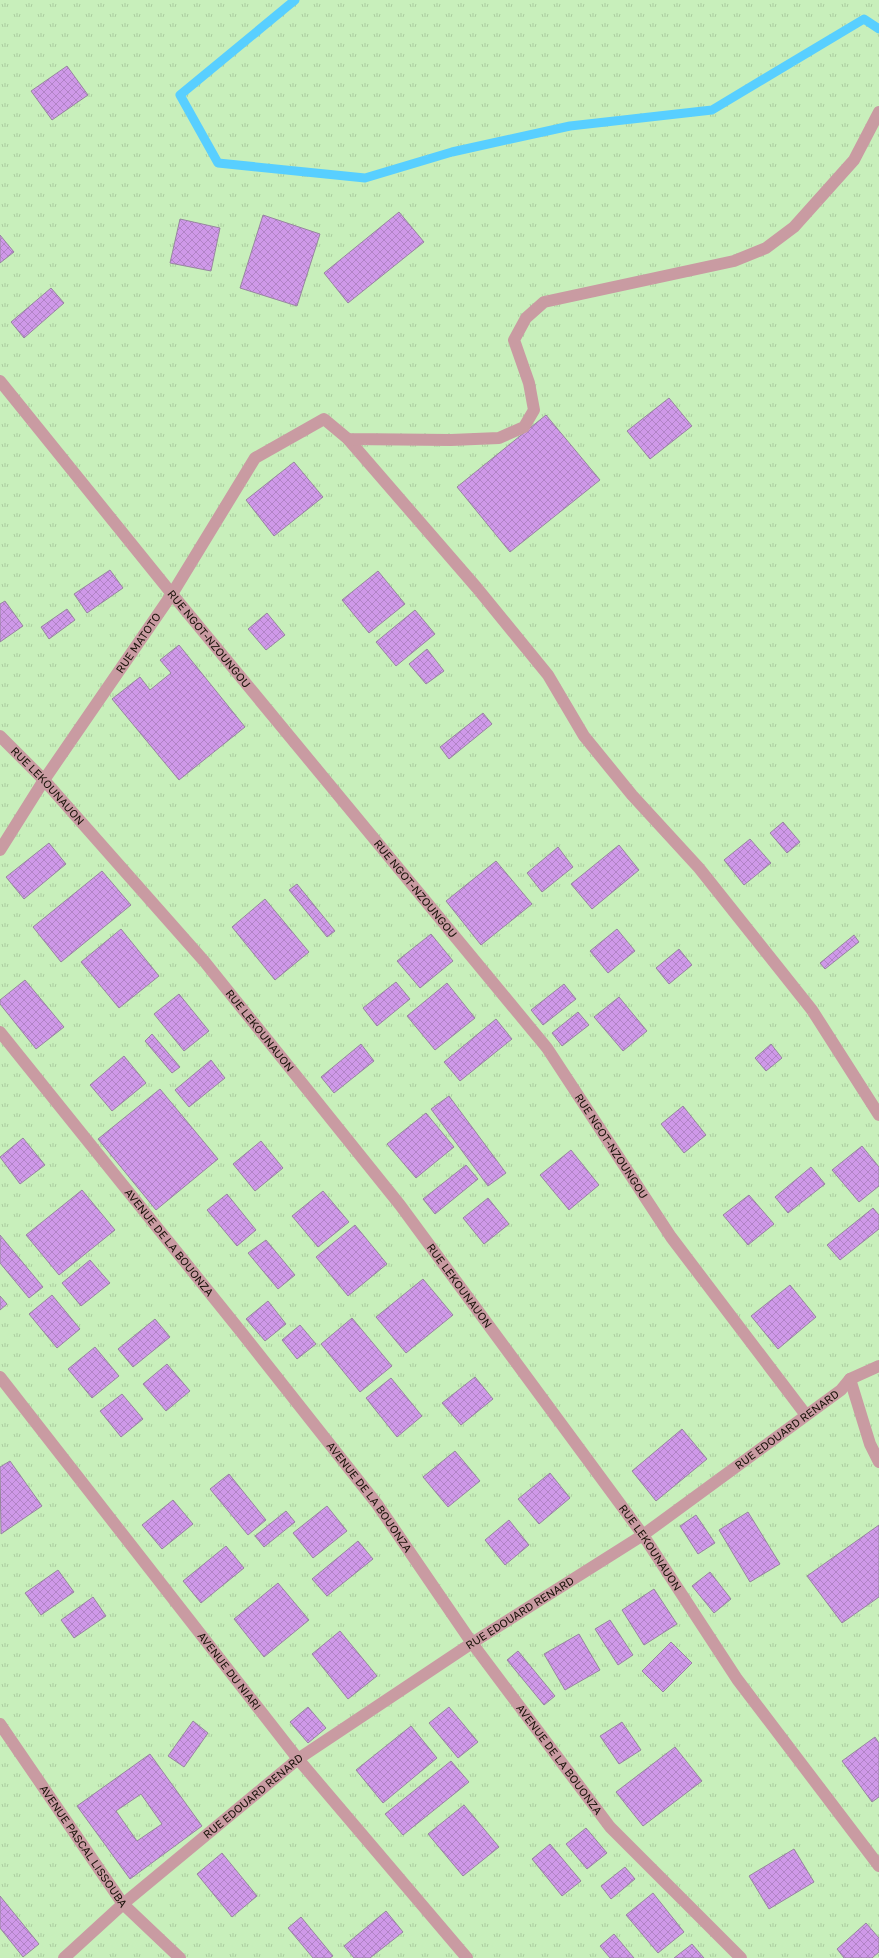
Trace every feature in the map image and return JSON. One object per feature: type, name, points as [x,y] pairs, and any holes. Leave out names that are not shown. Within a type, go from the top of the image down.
[{"type":"street","points":[[348,439],[451,440],[499,438],[524,427],[534,410],[529,383],[514,340],[526,318],[544,302],[734,261],[766,248],[794,227],[854,160],[879,112]]},
{"type":"street","name":"RUE NGOT-NZOUNGOU","points":[[0,381],[172,594],[547,1048],[671,1237],[806,1415]]},
{"type":"street","name":"RUE MATOTO","points":[[0,850],[44,780],[172,594],[255,458],[324,419],[348,439]]},
{"type":"street","points":[[348,439],[477,588],[548,675],[584,736],[632,795],[699,868],[812,1010],[879,1115]]},
{"type":"street","name":"RUE LEKOUNAUON","points":[[0,736],[44,780],[204,961],[400,1205],[643,1535],[737,1679],[879,1866]]},
{"type":"street","name":"AVENUE DE LA BOUONZA","points":[[0,1032],[377,1504],[472,1643],[610,1827],[741,1958]]},
{"type":"street","points":[[850,1379],[879,1366]]},
{"type":"street","name":"AVENUE DU NIARI","points":[[0,1377],[298,1759],[467,1958]]},
{"type":"street","name":"RUE EDOUARD RENARD","points":[[64,1958],[123,1904],[298,1759],[472,1643],[643,1535],[841,1390],[850,1379]]},
{"type":"street","name":"RUE EDOUARD RENARD","points":[[850,1379],[870,1444],[879,1462]]},
{"type":"street","name":"AVENUE PASCAL LISSOUBA","points":[[0,1724],[123,1904],[180,1958]]},
{"type":"green space","points":[[0,0],[879,0],[879,1958],[0,1958]]},
{"type":"building","points":[[67,66],[88,95],[52,120],[31,91]]},
{"type":"building","points":[[399,212],[424,242],[348,303],[324,273]]},
{"type":"building","points":[[263,215],[320,234],[297,306],[240,288]]},
{"type":"building","points":[[180,219],[220,228],[211,271],[170,263]]},
{"type":"building","points":[[0,235],[14,252],[0,263]]},
{"type":"building","points":[[51,288],[64,303],[24,338],[11,322]]},
{"type":"building","points":[[669,398],[692,426],[650,459],[627,431]]},
{"type":"building","points":[[546,415],[600,480],[510,552],[457,487]]},
{"type":"building","points":[[294,462],[323,497],[274,536],[246,500]]},
{"type":"building","points":[[110,570],[123,588],[87,613],[74,594]]},
{"type":"building","points":[[378,571],[405,604],[369,633],[342,600]]},
{"type":"building","points":[[5,601],[23,626],[0,642],[0,604]]},
{"type":"building","points":[[67,609],[75,620],[49,639],[41,627]]},
{"type":"building","points":[[415,610],[435,634],[396,666],[376,642]]},
{"type":"building","points":[[267,613],[285,635],[266,650],[248,629]]},
{"type":"building","points":[[179,645],[245,727],[179,780],[112,699],[140,677],[150,690],[171,673],[160,660]]},
{"type":"building","points":[[427,649],[444,671],[426,684],[409,664]]},
{"type":"building","points":[[483,713],[492,724],[449,759],[440,747]]},
{"type":"building","points":[[783,822],[800,842],[787,853],[770,833]]},
{"type":"building","points":[[750,839],[771,863],[744,885],[724,860]]},
{"type":"building","points":[[49,843],[66,864],[24,899],[6,877]]},
{"type":"building","points":[[619,845],[639,870],[592,909],[571,884]]},
{"type":"building","points":[[558,847],[573,867],[542,892],[527,873]]},
{"type":"building","points":[[496,861],[532,904],[481,945],[446,901]]},
{"type":"building","points":[[102,871],[131,905],[61,962],[33,927]]},
{"type":"building","points":[[297,884],[335,931],[327,937],[289,890]]},
{"type":"building","points":[[265,899],[309,952],[275,980],[232,927]]},
{"type":"building","points":[[121,929],[159,976],[119,1008],[81,962]]},
{"type":"building","points":[[617,929],[635,951],[608,973],[590,951]]},
{"type":"building","points":[[431,934],[453,961],[420,988],[397,961]]},
{"type":"building","points":[[854,935],[859,942],[825,969],[820,963]]},
{"type":"building","points":[[679,949],[692,965],[669,984],[656,968]]},
{"type":"building","points":[[25,980],[64,1027],[36,1049],[0,1004],[0,1000]]},
{"type":"building","points":[[396,982],[410,999],[377,1026],[363,1008]]},
{"type":"building","points":[[447,983],[475,1018],[435,1050],[407,1016]]},
{"type":"building","points":[[564,984],[576,999],[543,1025],[531,1010]]},
{"type":"building","points":[[179,994],[209,1031],[184,1051],[154,1014]]},
{"type":"building","points":[[619,997],[647,1031],[623,1051],[594,1017]]},
{"type":"building","points":[[578,1012],[589,1025],[562,1046],[552,1033]]},
{"type":"building","points":[[496,1019],[512,1039],[460,1081],[444,1062]]},
{"type":"building","points":[[152,1034],[180,1067],[172,1073],[145,1041]]},
{"type":"building","points":[[361,1044],[374,1061],[334,1093],[321,1077]]},
{"type":"building","points":[[771,1044],[782,1058],[766,1071],[755,1058]]},
{"type":"building","points":[[124,1056],[146,1083],[112,1111],[90,1085]]},
{"type":"building","points":[[211,1060],[225,1078],[189,1107],[175,1090]]},
{"type":"building","points":[[160,1089],[218,1159],[156,1210],[98,1139]]},
{"type":"building","points":[[449,1096],[506,1173],[488,1186],[431,1109]]},
{"type":"building","points":[[683,1106],[706,1135],[684,1153],[661,1124]]},
{"type":"building","points":[[426,1113],[454,1147],[416,1178],[387,1144]]},
{"type":"building","points":[[23,1138],[45,1165],[20,1184],[0,1157]]},
{"type":"building","points":[[261,1141],[283,1168],[255,1191],[233,1164]]},
{"type":"building","points":[[862,1146],[879,1167],[879,1186],[859,1202],[832,1170]]},
{"type":"building","points":[[571,1150],[599,1185],[569,1210],[540,1175]]},
{"type":"building","points":[[466,1165],[478,1179],[435,1214],[423,1199]]},
{"type":"building","points":[[811,1167],[825,1184],[788,1213],[775,1197]]},
{"type":"building","points":[[82,1190],[115,1230],[59,1275],[26,1235]]},
{"type":"building","points":[[323,1191],[349,1222],[318,1247],[292,1216]]},
{"type":"building","points":[[227,1194],[256,1230],[237,1246],[207,1210]]},
{"type":"building","points":[[749,1195],[774,1224],[748,1245],[723,1215]]},
{"type":"building","points":[[488,1198],[509,1224],[484,1244],[463,1218]]},
{"type":"building","points":[[873,1208],[879,1215],[879,1229],[840,1260],[827,1245]]},
{"type":"building","points":[[355,1225],[387,1264],[348,1296],[316,1257]]},
{"type":"building","points":[[0,1235],[43,1287],[29,1298],[0,1263]]},
{"type":"building","points":[[266,1240],[295,1275],[278,1289],[248,1253]]},
{"type":"building","points":[[90,1260],[110,1283],[81,1306],[62,1283]]},
{"type":"building","points":[[423,1279],[453,1315],[406,1353],[376,1317]]},
{"type":"building","points":[[790,1285],[816,1317],[778,1349],[751,1316]]},
{"type":"building","points":[[52,1295],[80,1329],[57,1348],[29,1314]]},
{"type":"building","points":[[0,1296],[7,1304],[0,1310]]},
{"type":"building","points":[[268,1301],[286,1324],[265,1341],[246,1319]]},
{"type":"building","points":[[352,1318],[392,1366],[360,1392],[321,1344]]},
{"type":"building","points":[[155,1319],[170,1337],[133,1367],[118,1349]]},
{"type":"building","points":[[300,1325],[316,1344],[297,1359],[282,1340]]},
{"type":"building","points":[[95,1347],[119,1376],[92,1398],[68,1369]]},
{"type":"building","points":[[167,1364],[190,1391],[166,1411],[143,1384]]},
{"type":"building","points":[[475,1377],[493,1399],[461,1425],[442,1403]]},
{"type":"building","points":[[391,1378],[422,1416],[397,1437],[366,1398]]},
{"type":"building","points":[[122,1394],[143,1419],[121,1437],[100,1411]]},
{"type":"building","points":[[682,1429],[707,1459],[656,1501],[632,1471]]},
{"type":"building","points":[[455,1451],[480,1481],[448,1507],[423,1477]]},
{"type":"building","points":[[10,1461],[42,1506],[1,1534],[0,1467]]},
{"type":"building","points":[[550,1473],[570,1498],[539,1524],[518,1499]]},
{"type":"building","points":[[229,1474],[266,1520],[248,1535],[210,1489]]},
{"type":"building","points":[[173,1500],[193,1524],[162,1549],[142,1525]]},
{"type":"building","points":[[327,1506],[347,1531],[313,1558],[293,1533]]},
{"type":"building","points":[[286,1511],[295,1522],[264,1547],[255,1536]]},
{"type":"building","points":[[748,1512],[780,1564],[750,1582],[719,1530]]},
{"type":"building","points":[[696,1515],[715,1543],[698,1554],[680,1526]]},
{"type":"building","points":[[509,1520],[529,1545],[505,1565],[485,1540]]},
{"type":"building","points":[[879,1525],[879,1597],[842,1623],[807,1576]]},
{"type":"building","points":[[358,1541],[373,1559],[327,1596],[312,1579]]},
{"type":"building","points":[[226,1546],[244,1568],[201,1603],[183,1581]]},
{"type":"building","points":[[58,1570],[74,1592],[41,1615],[25,1593]]},
{"type":"building","points":[[710,1572],[731,1599],[714,1613],[692,1586]]},
{"type":"building","points":[[278,1583],[309,1620],[264,1657],[234,1619]]},
{"type":"building","points":[[654,1589],[677,1624],[644,1645],[622,1610]]},
{"type":"building","points":[[93,1597],[106,1616],[74,1638],[61,1620]]},
{"type":"building","points":[[610,1620],[633,1655],[618,1665],[595,1629]]},
{"type":"building","points":[[340,1631],[377,1676],[348,1699],[312,1654]]},
{"type":"building","points":[[579,1634],[600,1670],[565,1690],[544,1654]]},
{"type":"building","points":[[671,1642],[692,1663],[663,1692],[642,1671]]},
{"type":"building","points":[[518,1651],[555,1696],[544,1705],[507,1660]]},
{"type":"building","points":[[308,1707],[326,1728],[308,1743],[290,1722]]},
{"type":"building","points":[[449,1707],[478,1742],[458,1758],[429,1723]]},
{"type":"building","points":[[193,1721],[208,1733],[184,1767],[168,1756]]},
{"type":"building","points":[[622,1722],[641,1750],[619,1764],[600,1736]]},
{"type":"building","points":[[411,1726],[437,1758],[383,1803],[356,1770]]},
{"type":"building","points":[[875,1737],[879,1743],[879,1797],[872,1802],[842,1761]]},
{"type":"building","points":[[675,1747],[702,1781],[643,1826],[616,1792]]},
{"type":"building","points":[[150,1754],[202,1826],[130,1879],[77,1806]],"holes":[[[141,1794],[162,1824],[137,1841],[116,1811]]]},
{"type":"building","points":[[451,1761],[469,1782],[403,1835],[385,1814]]},
{"type":"building","points":[[464,1805],[499,1847],[463,1876],[428,1834]]},
{"type":"building","points":[[586,1828],[607,1853],[587,1869],[566,1844]]},
{"type":"building","points":[[550,1844],[581,1881],[562,1896],[532,1859]]},
{"type":"building","points":[[794,1849],[814,1882],[769,1909],[749,1876]]},
{"type":"building","points":[[222,1853],[257,1896],[232,1917],[197,1874]]},
{"type":"building","points":[[625,1867],[635,1879],[611,1899],[601,1886]]},
{"type":"building","points":[[653,1893],[684,1932],[658,1953],[626,1915]]},
{"type":"building","points":[[0,1896],[39,1944],[23,1957],[0,1928]]},
{"type":"building","points":[[386,1911],[403,1932],[370,1958],[354,1958],[344,1946]]},
{"type":"building","points":[[301,1917],[333,1956],[330,1958],[313,1958],[288,1928]]},
{"type":"building","points":[[866,1923],[879,1938],[879,1952],[872,1958],[844,1958],[837,1949]]},
{"type":"building","points":[[614,1934],[634,1958],[610,1958],[600,1946]]},
{"type":"building","points":[[692,1944],[704,1958],[674,1958]]},
{"type":"waterway","points":[[295,0],[180,95],[218,163],[365,178],[452,152],[570,126],[712,110],[864,19],[879,29]]}]
